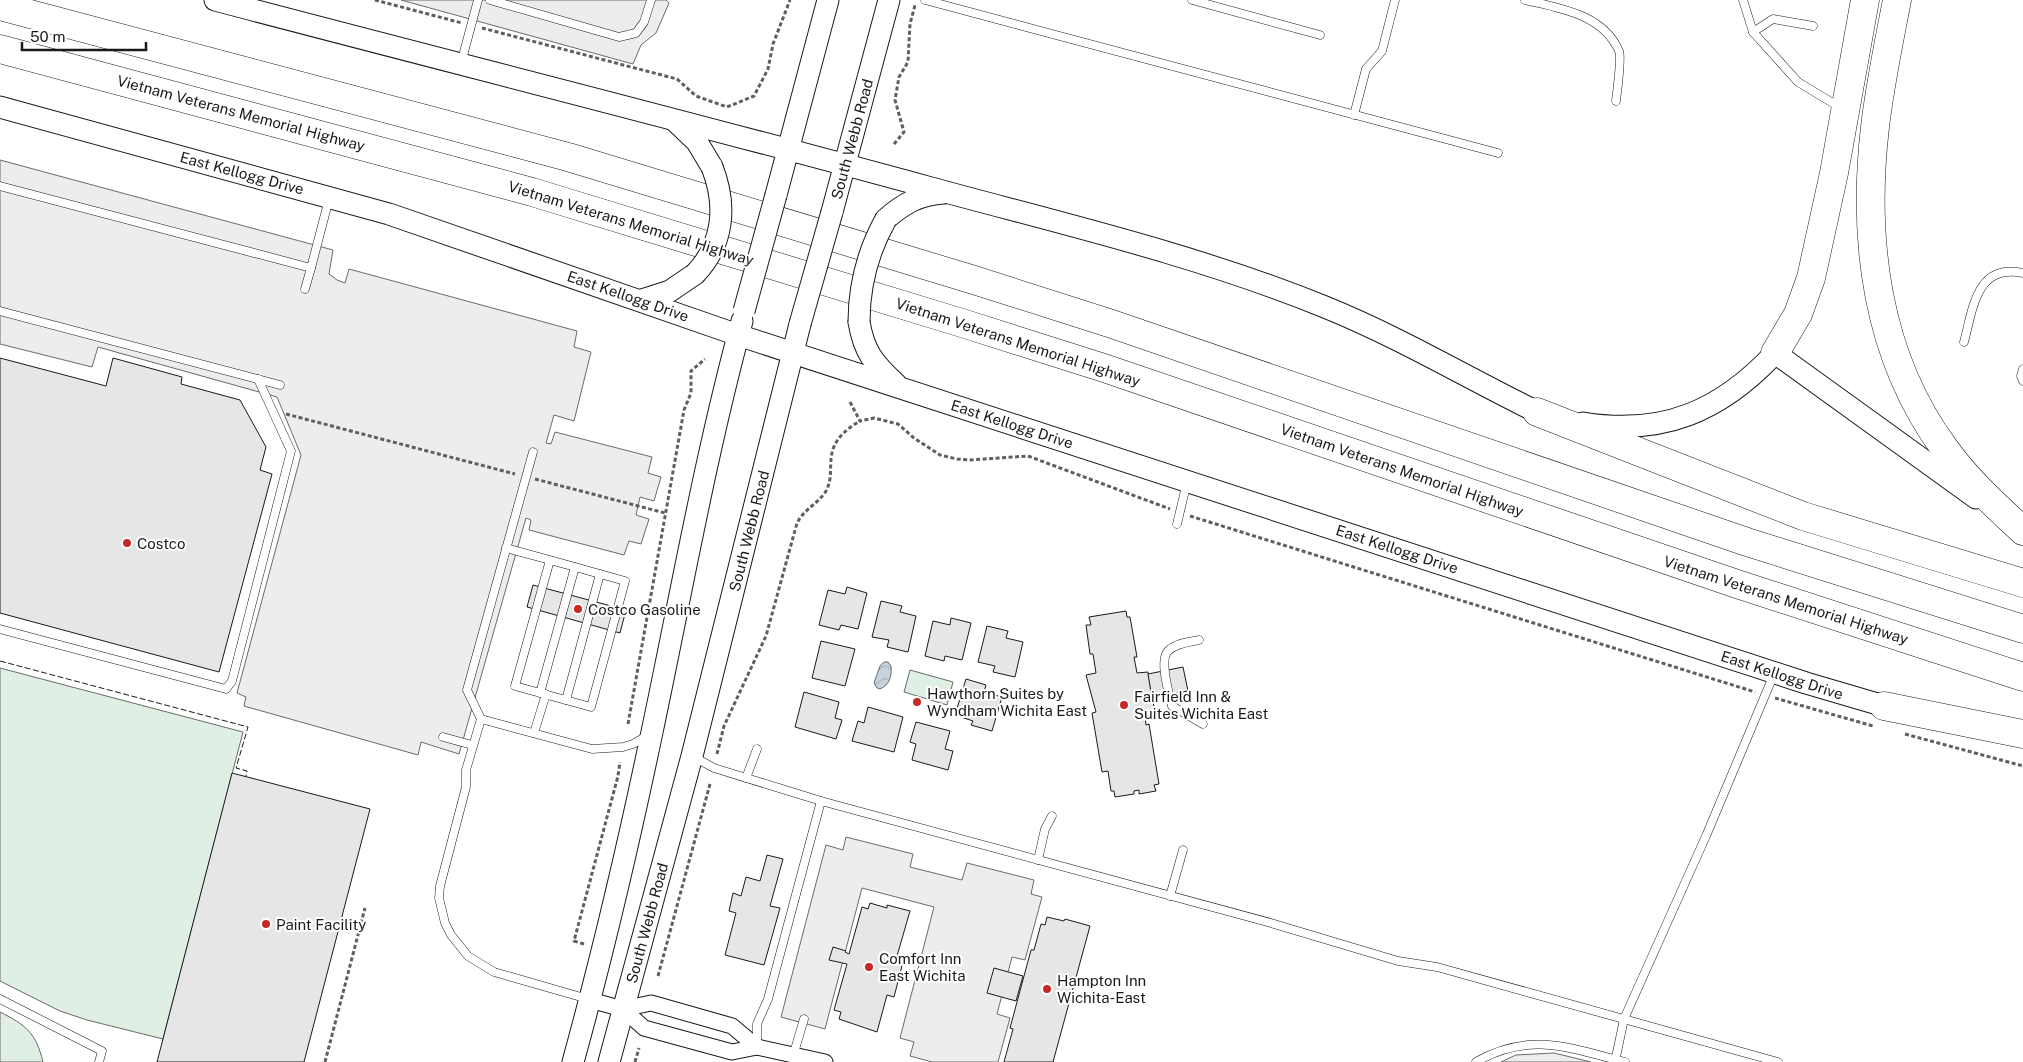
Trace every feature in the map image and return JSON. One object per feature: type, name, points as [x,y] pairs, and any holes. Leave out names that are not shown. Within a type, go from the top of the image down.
[{"type":"highway","points":[[1775,354],[1798,314],[1811,278],[1834,173],[1864,0]]},
{"type":"highway","points":[[1897,0],[1875,128],[1872,174],[1872,252],[1880,304],[1907,386],[1927,422],[1964,474],[2023,532]]},
{"type":"highway","points":[[0,6],[568,157],[964,277],[1112,324],[1720,533],[2023,629]]},
{"type":"highway","name":"Vietnam Veterans Memorial Highway","points":[[0,49],[532,192],[953,320],[1104,368],[1736,584],[2023,677]]},
{"type":"highway","points":[[1537,412],[1803,516],[2023,584]]},
{"type":"highway","points":[[1883,717],[2023,734]]},
{"type":"main road","points":[[215,0],[254,5],[461,64],[845,164],[1185,257],[1281,290],[1380,331],[1537,412],[1597,426],[1641,426],[1664,423],[1704,409],[1742,385],[1775,354],[2023,532]]},
{"type":"main road","points":[[573,1062],[590,1000],[652,732],[710,444],[828,0]]},
{"type":"main road","name":"South Webb Road","points":[[610,1062],[692,756],[800,324],[890,0]]},
{"type":"main road","name":"East Kellogg Drive","points":[[0,107],[389,214],[642,300],[738,335],[1774,673],[1883,717],[2023,745]]},
{"type":"main road","points":[[642,300],[670,290],[695,274],[708,261],[714,245],[722,210],[721,196],[712,167],[697,142],[673,119]]},
{"type":"main road","points":[[900,387],[884,373],[862,342],[859,322],[866,266],[878,233],[886,219],[912,200],[925,196],[951,193]]},
{"type":"street","points":[[590,1000],[623,1009],[644,1028],[732,1052],[757,1047],[825,1062]]},
{"type":"street","points":[[623,1009],[651,1003],[732,1026],[757,1047]]},
{"type":"lane","points":[[461,64],[478,0]]},
{"type":"lane","points":[[490,0],[619,37],[636,33],[644,22],[650,0]]},
{"type":"lane","points":[[925,0],[1498,153]]},
{"type":"lane","points":[[1192,0],[1320,35]]},
{"type":"lane","points":[[1354,114],[1366,69],[1382,50],[1395,0]]},
{"type":"lane","points":[[1525,0],[1575,12],[1604,29],[1620,52],[1616,101]]},
{"type":"lane","points":[[1743,0],[1753,32],[1798,82],[1845,111]]},
{"type":"lane","points":[[1753,32],[1772,19],[1813,26]]},
{"type":"lane","points":[[0,186],[311,268]]},
{"type":"lane","points":[[305,289],[330,197]]},
{"type":"lane","points":[[1964,342],[1978,294],[1984,284],[1994,275],[2004,271],[2023,273]]},
{"type":"lane","points":[[0,311],[280,385]]},
{"type":"lane","points":[[2023,369],[2021,376],[2023,381]]},
{"type":"lane","points":[[0,629],[226,688],[232,680],[291,451],[258,379]]},
{"type":"lane","points":[[533,452],[467,690],[481,719],[466,770],[466,787],[440,886],[439,898],[445,923],[459,946],[468,956],[494,972],[590,1000]]},
{"type":"lane","points":[[1177,524],[1188,481]]},
{"type":"lane","points":[[506,548],[550,560],[625,581],[591,707],[515,686],[550,560]]},
{"type":"lane","points":[[534,733],[575,567]]},
{"type":"lane","points":[[566,700],[600,574]]},
{"type":"lane","points":[[1199,640],[1175,646],[1167,651],[1163,662],[1172,706],[1204,724]]},
{"type":"lane","points":[[1615,1061],[1624,1019],[1706,836],[1774,673]]},
{"type":"lane","points":[[481,719],[592,749],[634,744],[652,732]]},
{"type":"lane","points":[[443,737],[472,745]]},
{"type":"lane","points":[[746,778],[757,748]]},
{"type":"lane","points":[[692,756],[714,768],[822,801],[1271,923],[1398,961],[1437,967],[1778,1062]]},
{"type":"lane","points":[[757,1047],[758,1024],[768,998],[822,801]]},
{"type":"lane","points":[[1038,860],[1045,829],[1052,816]]},
{"type":"lane","points":[[1170,896],[1183,850]]},
{"type":"lane","points":[[0,999],[102,1051],[99,1062]]},
{"type":"lane","points":[[794,1056],[804,1020]]},
{"type":"lane","points":[[1476,1062],[1492,1053],[1522,1044],[1556,1044],[1615,1061],[1625,1062]]},
{"type":"path","points":[[375,0],[677,79],[696,96],[727,107],[754,96],[768,69],[773,44],[790,0]]},
{"type":"path","points":[[894,144],[904,132],[901,117],[894,100],[899,77],[908,62],[910,24],[917,0]]},
{"type":"path","points":[[628,724],[684,410],[691,393],[691,372],[705,359]]},
{"type":"path","points":[[850,402],[860,421]]},
{"type":"path","points":[[272,410],[665,513]]},
{"type":"path","points":[[717,754],[724,726],[766,636],[797,523],[801,515],[825,492],[831,478],[832,452],[839,438],[860,421],[874,418],[898,424],[914,438],[940,455],[970,460],[1028,456],[1180,512],[1765,695],[1883,717]]},
{"type":"path","points":[[1901,733],[2023,766]]},
{"type":"path","points":[[584,944],[574,941],[618,776],[620,762]]},
{"type":"path","points":[[658,976],[710,784]]},
{"type":"path","points":[[324,1062],[364,908]]},
{"type":"path","points":[[654,963],[661,965]]},
{"type":"path","points":[[635,1062],[639,1048]]},
{"type":"green space","points":[[0,668],[243,732],[163,1039],[87,1020],[60,1011],[0,981]]},
{"type":"green space","points":[[910,670],[953,682],[947,705],[904,692]]},
{"type":"green space","points":[[0,1012],[17,1021],[29,1031],[37,1044],[43,1062],[0,1062]]},
{"type":"shaded area","points":[[401,0],[666,0],[669,3],[656,33],[641,45],[633,64]]},
{"type":"shaded area","points":[[0,160],[333,250],[329,274],[345,283],[349,269],[577,331],[574,347],[591,352],[574,421],[554,415],[546,443],[551,444],[555,432],[652,457],[648,473],[661,477],[654,501],[640,497],[636,515],[649,519],[641,544],[629,541],[624,555],[529,530],[531,520],[526,518],[459,754],[421,742],[418,755],[244,706],[246,697],[237,693],[301,455],[277,397],[98,347],[92,367],[0,344]]},
{"type":"shaded area","points":[[846,837],[913,854],[910,867],[962,880],[967,863],[1034,880],[1031,894],[1042,897],[1025,960],[1012,957],[997,1014],[1010,1018],[998,1062],[932,1062],[910,1056],[914,1042],[900,1038],[934,907],[862,888],[825,1029],[781,1017],[826,845],[843,850]]},
{"type":"shaded area","points":[[1554,1053],[1591,1062],[1501,1062],[1516,1055]]},
{"type":"water","points":[[884,662],[888,662],[891,666],[891,673],[888,682],[880,689],[874,683],[880,666]]},
{"type":"building","name":"Costco","points":[[0,358],[106,386],[113,358],[182,377],[181,384],[240,400],[266,447],[260,470],[272,474],[219,672],[0,613]]},
{"type":"building","points":[[533,585],[626,610],[620,633],[527,607]]},
{"type":"building","points":[[847,587],[867,593],[858,629],[841,625],[839,630],[819,625],[828,590],[845,594]]},
{"type":"building","points":[[881,601],[902,606],[900,612],[916,616],[908,652],[887,647],[889,640],[872,637]]},
{"type":"building","name":"Fairfield Inn & Suites Wichita East","points":[[1126,611],[1127,617],[1130,617],[1137,657],[1134,657],[1137,673],[1148,672],[1155,713],[1145,715],[1146,725],[1149,724],[1159,784],[1154,785],[1156,791],[1139,794],[1139,790],[1134,791],[1134,794],[1115,797],[1114,791],[1111,791],[1108,771],[1102,772],[1092,713],[1096,712],[1086,675],[1096,673],[1093,654],[1090,654],[1086,625],[1091,625],[1089,617]]},
{"type":"building","points":[[951,618],[971,623],[962,660],[945,656],[944,661],[925,656],[933,621],[950,625]]},
{"type":"building","points":[[987,626],[1008,631],[1006,638],[1023,642],[1015,677],[993,672],[995,666],[978,662]]},
{"type":"building","points":[[821,641],[855,649],[845,686],[812,678]]},
{"type":"building","points":[[1183,667],[1188,691],[1152,698],[1148,674]]},
{"type":"building","points":[[966,679],[986,685],[984,692],[1002,697],[992,731],[971,725],[973,721],[955,715]]},
{"type":"building","points":[[804,692],[839,702],[835,718],[842,720],[836,739],[795,727]]},
{"type":"building","points":[[868,707],[903,717],[894,752],[852,741],[858,721],[864,723]]},
{"type":"building","points":[[916,722],[950,731],[945,749],[953,751],[948,770],[912,760],[916,744],[910,742]]},
{"type":"building","name":"Paint Facility","points":[[232,773],[370,809],[304,1062],[157,1062]]},
{"type":"building","points":[[767,855],[783,859],[770,906],[780,908],[764,965],[725,955],[736,913],[729,911],[733,893],[741,896],[746,877],[760,881]]},
{"type":"building","points":[[870,903],[887,908],[887,905],[910,911],[897,956],[904,958],[894,997],[887,995],[877,1032],[839,1019],[841,1012],[834,1010],[847,964],[829,960],[833,947],[846,951],[849,954],[862,907],[868,909]]},
{"type":"building","name":"Hampton Inn Wichita-East","points":[[1047,917],[1064,921],[1065,919],[1090,926],[1053,1062],[1004,1062],[1013,1029],[1010,1028],[1031,950],[1034,950],[1041,924],[1045,925]]},
{"type":"building","points":[[994,968],[1023,976],[1016,1001],[987,993]]},
{"type":"fence","points":[[0,661],[248,727],[236,768],[247,771],[246,776]]},
{"type":"place","name":"Costco","points":[[127,543]]},
{"type":"place","name":"Costco Gasoline","points":[[578,609]]},
{"type":"place","name":"Hawthorn Suites by Wyndham Wichita East","points":[[917,702]]},
{"type":"place","name":"Fairfield Inn & Suites Wichita East","points":[[1124,705]]},
{"type":"place","name":"Paint Facility","points":[[266,924]]},
{"type":"place","name":"Comfort Inn East Wichita","points":[[869,967]]},
{"type":"place","name":"Hampton Inn Wichita-East","points":[[1047,989]]}]
